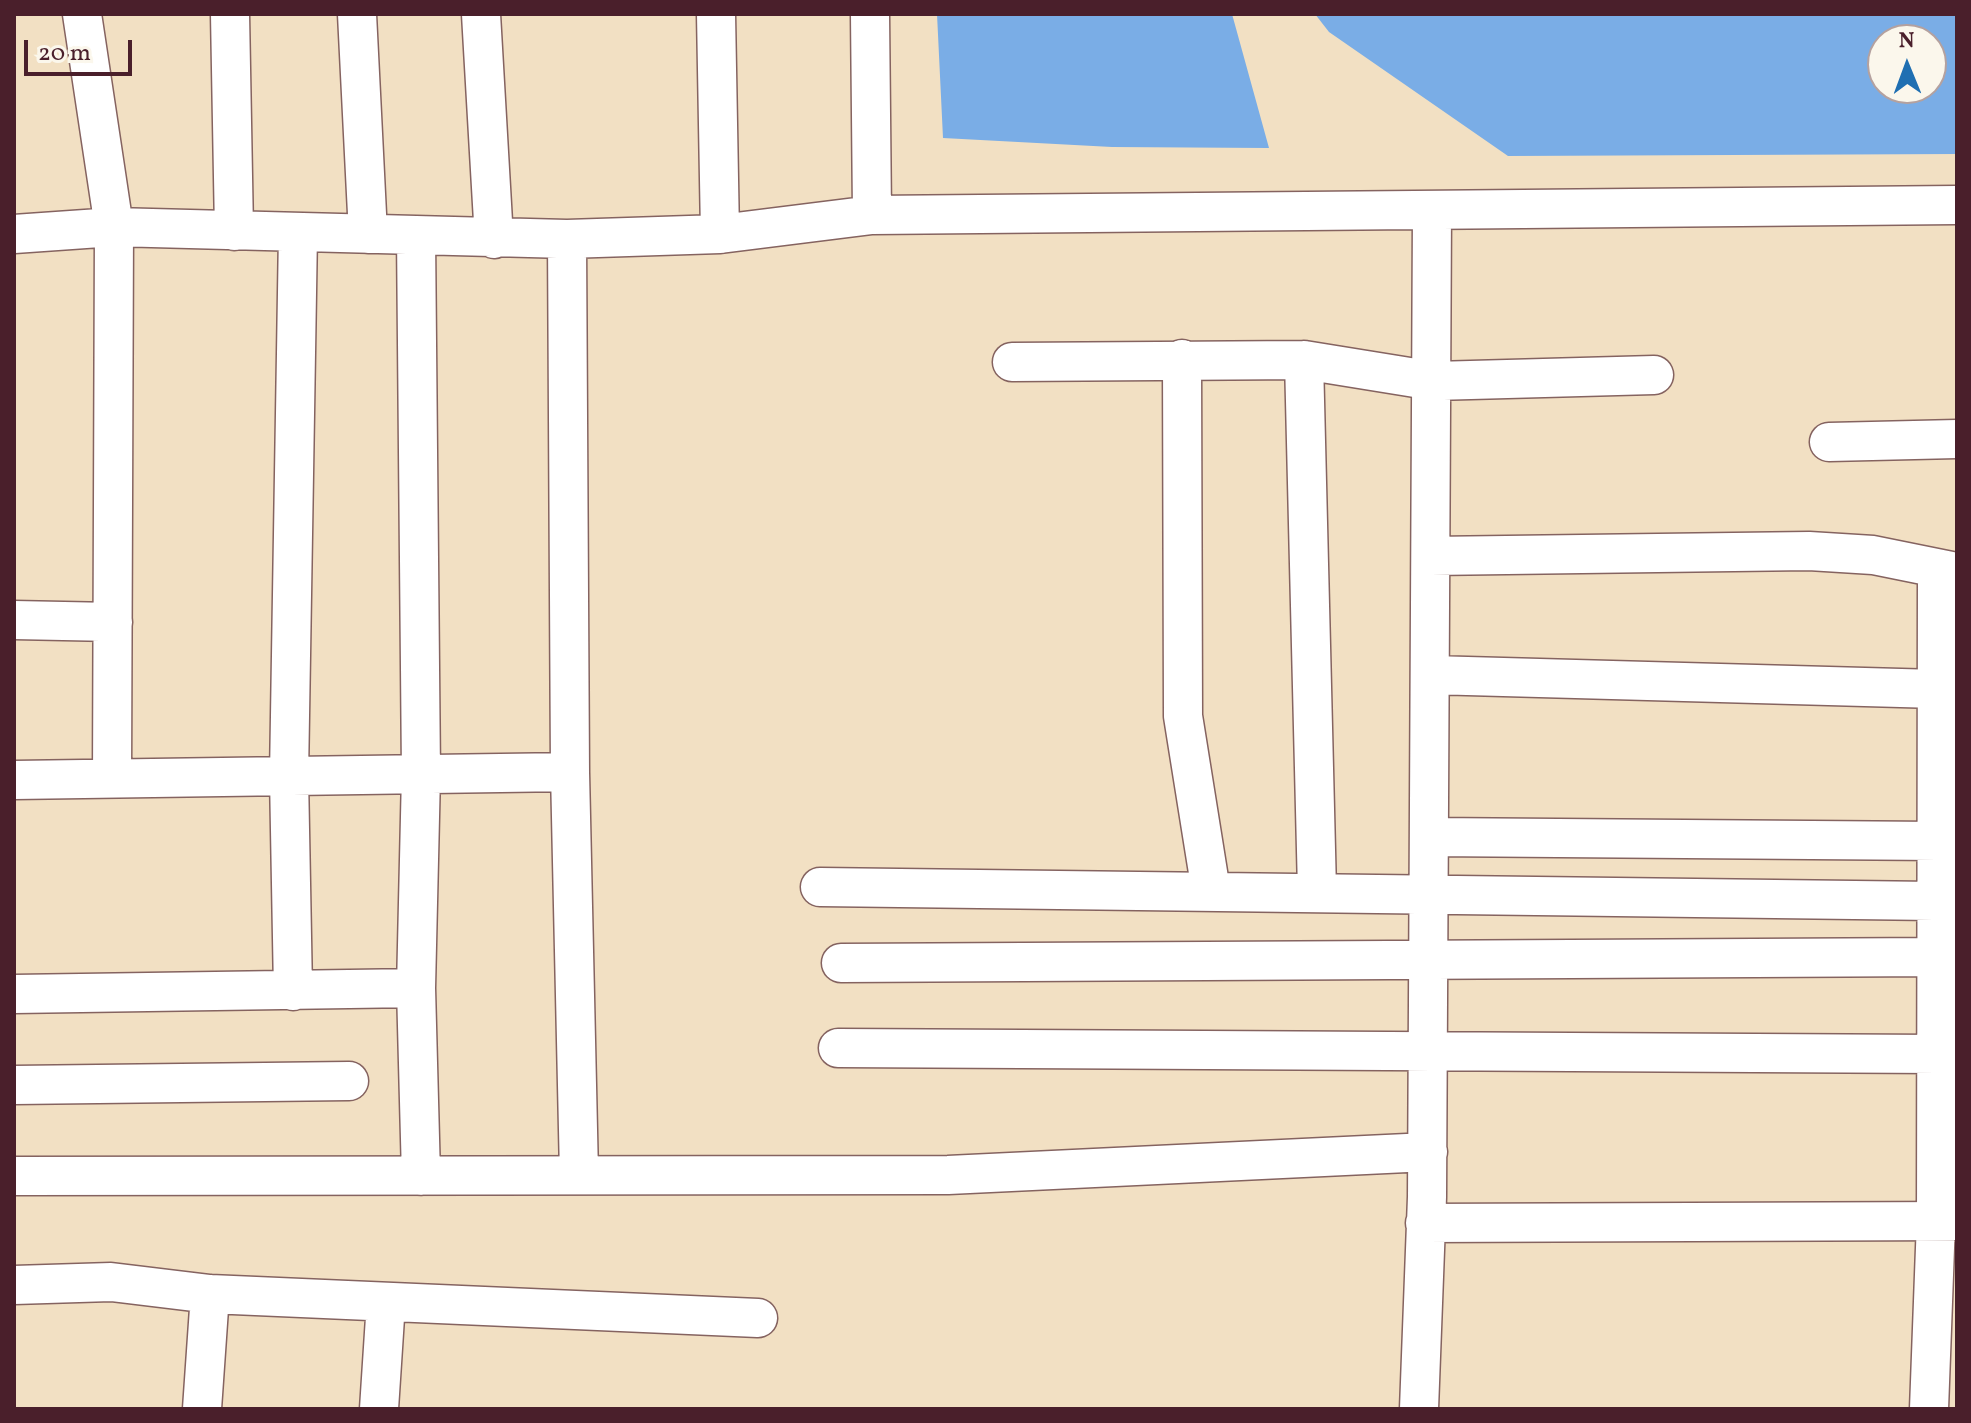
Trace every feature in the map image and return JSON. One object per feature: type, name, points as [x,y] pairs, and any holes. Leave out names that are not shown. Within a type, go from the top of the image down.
[{"type":"street","points":[[82,14],[114,227],[112,778]]},
{"type":"street","points":[[230,14],[234,231]]},
{"type":"street","points":[[357,14],[368,234]]},
{"type":"street","points":[[481,14],[494,239]]},
{"type":"street","points":[[716,14],[720,234]]},
{"type":"street","points":[[870,14],[872,215]]},
{"type":"street","points":[[14,234],[114,227],[567,239],[720,234],[872,215],[1957,205]]},
{"type":"street","points":[[1419,1409],[1428,1152],[1427,893],[1431,837],[1434,381],[1432,211]]},
{"type":"street","points":[[293,991],[289,776],[298,232]]},
{"type":"street","points":[[416,235],[421,774],[416,988],[421,1176]]},
{"type":"street","points":[[567,239],[570,772],[579,1174]]},
{"type":"street","points":[[1182,359],[1183,716],[1211,891]]},
{"type":"street","points":[[1304,360],[1317,891]]},
{"type":"street","points":[[1012,362],[1304,360],[1434,381],[1654,375]]},
{"type":"street","points":[[1829,442],[1957,439]]},
{"type":"street","points":[[1431,556],[1809,551],[1873,555],[1947,570],[1937,689],[1938,841],[1934,901],[1944,980],[1938,1054],[1947,1109],[1947,1221],[1929,1409]]},
{"type":"street","points":[[14,620],[113,622]]},
{"type":"street","points":[[1431,675],[1937,689]]},
{"type":"street","points":[[14,780],[570,772]]},
{"type":"street","points":[[1431,837],[1938,841]]},
{"type":"street","points":[[820,887],[1934,901]]},
{"type":"street","points":[[841,963],[1428,960],[1944,980]]},
{"type":"street","points":[[14,994],[416,988]]},
{"type":"street","points":[[838,1048],[1938,1054]]},
{"type":"street","points":[[14,1085],[349,1081]]},
{"type":"street","points":[[14,1176],[948,1175],[1428,1152]]},
{"type":"street","points":[[1425,1223],[1947,1221]]},
{"type":"street","points":[[14,1285],[111,1282],[210,1294],[758,1318]]},
{"type":"street","points":[[202,1409],[210,1294]]},
{"type":"street","points":[[379,1409],[386,1302]]},
{"type":"water","points":[[937,14],[1232,14],[1269,148],[1112,147],[943,138]]},
{"type":"water","points":[[1315,14],[1957,14],[1957,154],[1508,156],[1329,32]]}]
